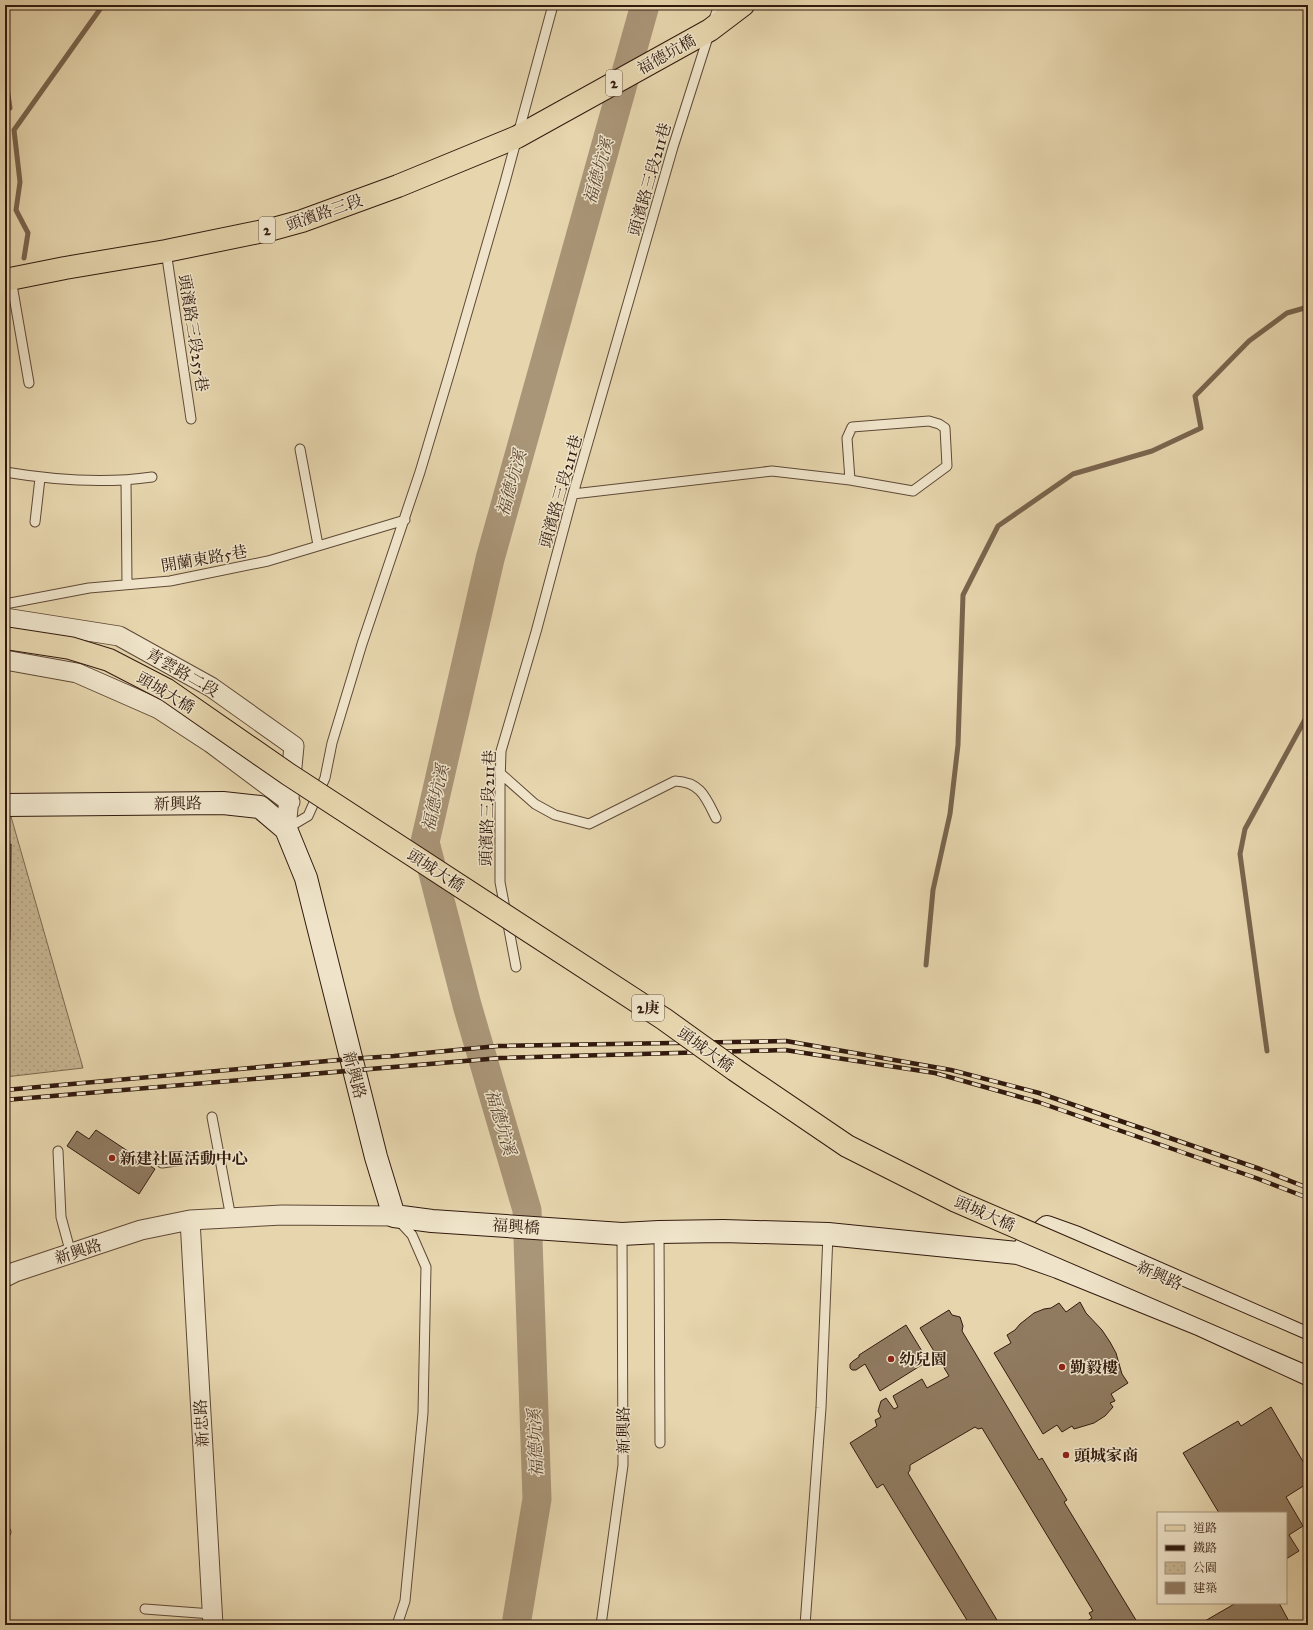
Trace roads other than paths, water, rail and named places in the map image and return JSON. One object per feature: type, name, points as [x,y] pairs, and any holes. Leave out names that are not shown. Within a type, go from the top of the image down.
[{"type":"main road","name":"2","points":[[710,30],[743,5]]},
{"type":"main road","name":"福德坑橋","points":[[517,137],[710,30]]},
{"type":"main road","name":"頭濱路三段","points":[[8,280],[65,268],[166,251],[273,229],[302,221],[398,186],[517,137]]},
{"type":"main road","name":"頭城大橋","points":[[5,638],[70,648],[109,660],[167,690],[288,774],[664,1019],[735,1070],[847,1146],[956,1201],[1308,1353]]},
{"type":"street","name":"青雲路二段","points":[[5,618],[119,636],[211,687],[294,746],[290,802],[286,829]]},
{"type":"street","points":[[5,660],[77,673],[159,709],[211,743],[290,802]]},
{"type":"street","name":"新興路","points":[[5,805],[223,802],[260,807],[286,829],[306,878],[376,1157],[394,1216],[282,1215],[190,1220],[142,1230],[15,1272],[5,1277]]},
{"type":"street","name":"福興橋","points":[[394,1216],[432,1221],[600,1232]]},
{"type":"street","name":"新忠路","points":[[190,1220],[213,1619]]},
{"type":"street","name":"新興路","points":[[1018,1253],[1047,1227],[1075,1237],[1308,1339]]},
{"type":"street","name":"新興路","points":[[600,1232],[622,1234],[723,1231],[828,1234],[1018,1253],[1071,1272],[1199,1324],[1308,1374]]},
{"type":"lane","points":[[286,829],[308,816],[325,778],[332,743],[362,644],[420,472],[452,365],[553,5]]},
{"type":"lane","name":"頭濱路三段211巷","points":[[516,967],[500,882],[501,751],[673,147],[719,5]]},
{"type":"lane","name":"頭濱路三段255巷","points":[[166,251],[191,419]]},
{"type":"lane","points":[[8,280],[29,383]]},
{"type":"lane","points":[[573,494],[772,471],[850,480],[913,491],[947,466],[944,428],[940,424],[929,421],[852,428],[848,438],[850,480]]},
{"type":"lane","points":[[300,449],[318,545]]},
{"type":"lane","points":[[5,472],[40,478],[126,481],[152,476]]},
{"type":"lane","points":[[35,522],[40,478]]},
{"type":"lane","points":[[126,481],[127,584]]},
{"type":"lane","name":"開蘭東路5巷","points":[[5,604],[89,588],[170,581],[268,561],[404,520]]},
{"type":"lane","points":[[500,773],[535,804],[555,815],[589,824],[675,781],[687,782],[704,793],[716,818]]},
{"type":"lane","points":[[212,1116],[231,1218]]},
{"type":"lane","points":[[58,1151],[61,1217],[71,1254]]},
{"type":"lane","points":[[162,1164],[219,1155]]},
{"type":"lane","points":[[394,1216],[412,1235],[426,1267],[424,1413],[405,1601],[397,1625]]},
{"type":"lane","points":[[659,1232],[660,1443]]},
{"type":"lane","name":"新興路","points":[[601,1625],[623,1465],[622,1234]]},
{"type":"lane","points":[[805,1625],[820,1408],[828,1234]]},
{"type":"lane","points":[[145,1610],[213,1619]]},
{"type":"waterway","points":[[24,258],[28,233],[16,210],[20,182],[14,130],[103,5]]},
{"type":"waterway","name":"福德坑溪","points":[[516,1625],[537,1499],[527,1210],[467,1005],[425,842],[490,559],[645,5]]},
{"type":"waterway","points":[[5,74],[10,108]]},
{"type":"waterway","points":[[926,965],[933,890],[950,814],[958,745],[963,595],[998,526],[1073,474],[1152,451],[1201,428],[1195,396],[1249,341],[1287,313],[1308,307]]},
{"type":"waterway","points":[[1267,1051],[1240,854],[1245,829],[1308,714]]},
{"type":"railway","points":[[5,1090],[498,1046],[786,1041],[951,1070],[1039,1093],[1260,1169],[1308,1188]]},
{"type":"railway","points":[[5,1100],[500,1058],[785,1050],[935,1073],[1038,1102],[1256,1178],[1308,1198]]},
{"type":"place","name":"新建社區活動中心","points":[[112,1158]]},
{"type":"place","name":"幼兒園","points":[[891,1359]]},
{"type":"place","name":"勤毅樓","points":[[1062,1367]]},
{"type":"place","name":"頭城家商","points":[[1066,1455]]}]
